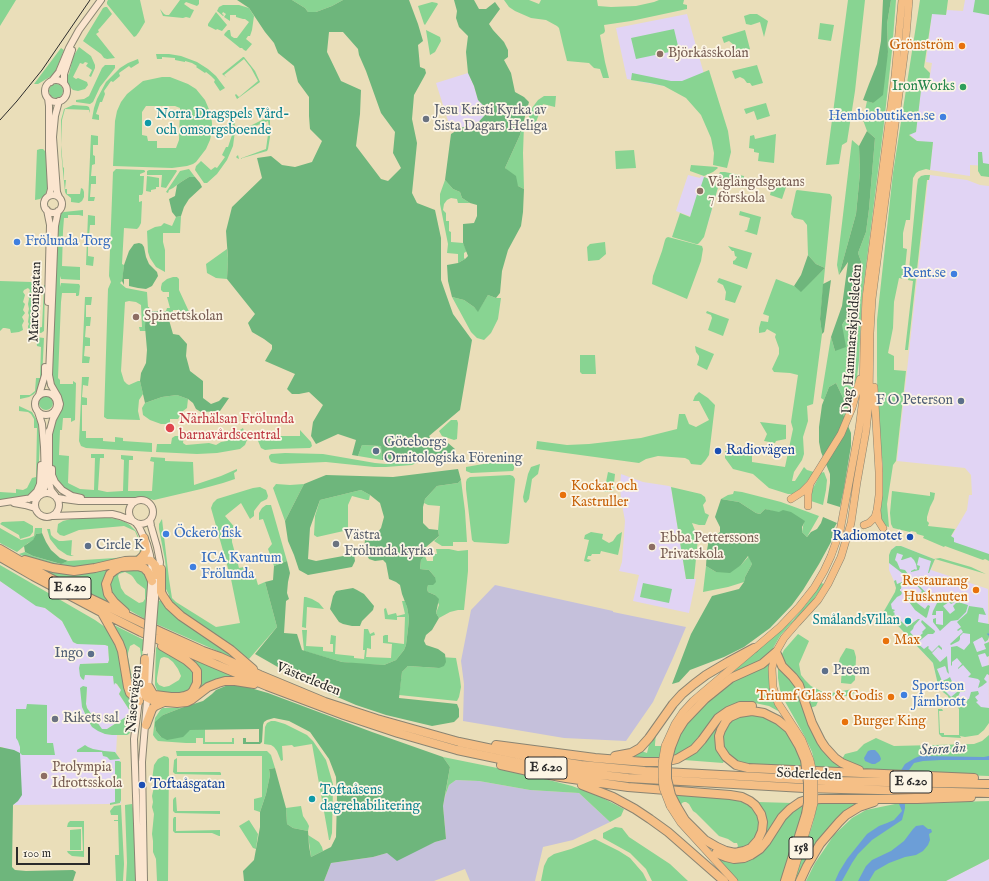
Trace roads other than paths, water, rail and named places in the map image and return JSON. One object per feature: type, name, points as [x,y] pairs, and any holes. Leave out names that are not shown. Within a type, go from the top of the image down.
[{"type":"highway","points":[[139,560],[146,551],[144,538]]},
{"type":"highway","name":"Västerleden","points":[[0,549],[4,555],[33,576],[141,632],[267,686],[344,715],[462,752],[538,767],[584,773],[628,774]]},
{"type":"highway","points":[[4,555],[46,566],[69,570],[84,570],[120,562],[145,560],[151,561],[155,565],[156,568],[154,578]]},
{"type":"highway","name":"Västerleden","points":[[4,555],[133,619],[203,651],[333,704],[377,719],[459,742],[535,758],[628,774]]},
{"type":"highway","points":[[160,562],[161,592],[169,605],[181,616],[231,650],[260,675]]},
{"type":"highway","points":[[133,619],[111,600],[106,584],[110,574],[124,566],[136,566],[144,568],[154,578]]},
{"type":"highway","points":[[101,612],[122,651],[130,693],[139,701]]},
{"type":"highway","points":[[141,632],[194,666],[198,676],[197,683],[193,691],[185,696],[171,697],[155,695],[149,687]]},
{"type":"highway","points":[[595,758],[624,755],[640,748],[682,694],[706,675],[754,648]]},
{"type":"highway","points":[[444,747],[491,762],[566,778],[628,787],[730,795],[742,797],[755,805],[761,814],[763,822],[762,831],[758,840],[751,848],[744,851],[735,853],[726,851],[705,840],[685,820],[673,805],[671,795],[667,779],[668,746],[684,721],[705,699],[731,678],[762,664],[776,652],[782,666],[794,677],[799,685],[812,723],[825,747],[842,763],[849,767],[869,773]]},
{"type":"highway","points":[[148,654],[144,691],[146,697],[154,701],[177,703],[187,702],[208,687],[218,682],[225,681],[267,686]]},
{"type":"highway","points":[[146,725],[152,709],[164,702]]},
{"type":"highway","points":[[459,742],[508,746],[595,758],[655,763],[664,762],[677,759],[694,748],[702,740],[718,718],[740,706],[757,707],[774,712],[788,721],[799,734]]},
{"type":"highway","points":[[785,881],[809,814],[807,772],[808,760],[788,729],[778,720],[764,713],[752,711],[734,714],[726,721],[720,730],[719,741],[722,753],[736,765],[748,768],[869,773],[989,780]]},
{"type":"highway","name":"Söderleden","points":[[628,774],[666,773],[834,781],[989,784]]},
{"type":"highway","name":"Söderleden","points":[[628,774],[799,788],[989,795]]},
{"type":"highway","points":[[566,778],[613,797],[640,812],[668,832],[724,881]]},
{"type":"highway","points":[[697,840],[726,857],[734,859],[744,858],[752,855],[760,849],[782,817],[790,809],[806,800],[896,799],[989,795]]},
{"type":"highway","points":[[800,881],[820,844],[846,815],[867,803],[896,799]]},
{"type":"main road","points":[[901,0],[901,48]]},
{"type":"main road","name":"Dag Hammarskjöldsleden","points":[[668,746],[675,724],[693,701],[792,616],[814,588],[824,571],[836,544],[842,524],[859,429],[863,398],[866,298],[909,0]]},
{"type":"main road","points":[[901,48],[913,0]]},
{"type":"main road","name":"Dag Hammarskjöldsleden","points":[[808,760],[806,746],[776,696],[773,687],[773,662],[781,642],[822,594],[835,570],[851,523],[866,431],[869,402],[872,299],[901,48]]},
{"type":"main road","points":[[864,525],[869,523],[875,517],[879,495],[879,466],[870,355]]},
{"type":"main road","points":[[791,499],[802,492],[810,484],[840,434],[849,417],[863,366]]},
{"type":"main road","points":[[808,506],[810,484]]},
{"type":"main road","points":[[877,510],[878,520],[883,528]]},
{"type":"main road","points":[[673,805],[681,824],[734,881]]},
{"type":"main road","name":"158","points":[[791,881],[809,814]]},
{"type":"street","points":[[70,49],[64,74],[64,84],[67,93],[60,101],[55,116],[53,137],[57,192],[62,204],[58,211],[52,213],[47,210],[44,203],[49,196],[50,189],[49,106],[46,89],[47,85],[59,72],[70,49],[101,0]]},
{"type":"street","points":[[51,82],[58,80],[64,84]]},
{"type":"street","points":[[48,98],[53,101],[60,101]]},
{"type":"street","points":[[49,196],[53,195],[59,197]]},
{"type":"street","name":"Marconigatan","points":[[40,395],[45,375],[47,334],[50,225],[47,210]]},
{"type":"street","name":"Marconigatan","points":[[49,434],[53,419],[60,404],[51,385],[49,374],[55,226],[58,211]]},
{"type":"street","points":[[0,503],[29,499],[39,496],[48,492],[56,496],[73,500],[145,501],[150,504],[153,511],[152,516],[145,524],[139,524],[112,514],[41,516],[35,508],[35,502],[39,496],[44,489],[44,447],[42,424],[35,408],[35,403],[36,398],[45,393],[55,395],[57,404],[56,410],[46,415],[38,412]]},
{"type":"street","name":"Marconigatan","points":[[56,410],[50,420],[48,429],[52,475],[55,482],[63,491],[72,496],[91,501]]},
{"type":"street","points":[[29,499],[37,491],[40,484],[41,447],[43,442]]},
{"type":"street","name":"Marconigatan","points":[[49,448],[49,482],[51,490],[56,496]]},
{"type":"street","points":[[53,516],[60,507],[56,496]]},
{"type":"street","points":[[136,501],[129,509],[130,516],[139,527],[147,544],[151,561]]},
{"type":"street","points":[[0,503],[16,503],[35,508]]},
{"type":"street","name":"Näsetvägen","points":[[144,881],[142,762],[149,687],[148,654],[154,578],[160,562],[150,520]]},
{"type":"street","name":"Näsetvägen","points":[[139,881],[134,739],[141,683],[148,654]]},
{"type":"water","points":[[875,750],[881,759],[875,764],[865,761],[864,758],[868,751]]},
{"type":"water","points":[[920,756],[989,756],[989,760],[941,760],[914,763],[909,770],[904,772],[905,808],[902,820],[872,840],[858,854],[842,881],[835,881],[847,859],[867,834],[879,826],[894,820],[902,811],[899,804],[900,772],[905,764]]},
{"type":"water","points":[[923,825],[928,829],[931,829],[932,832],[929,834],[930,840],[928,845],[923,851],[916,855],[905,857],[889,863],[875,871],[869,881],[858,881],[866,866],[872,860],[891,851],[904,841],[916,826]]},
{"type":"tram line","points":[[0,120],[42,70],[90,0]]},
{"type":"place","name":"Grönström","points":[[962,46]]},
{"type":"place","name":"Björkåsskolan","points":[[660,54]]},
{"type":"place","name":"IronWorks","points":[[963,87]]},
{"type":"place","name":"Hembiobutiken.se","points":[[943,117]]},
{"type":"place","name":"Jesu Kristi Kyrka av Sista Dagars Heliga","points":[[426,119]]},
{"type":"place","name":"Norra Dragspels Vård- och omsorgsboende","points":[[148,123]]},
{"type":"place","name":"Våglängdsgatans 7 förskola","points":[[700,191]]},
{"type":"place","name":"Frölunda Torg","points":[[17,242]]},
{"type":"place","name":"Rent.se","points":[[954,274]]},
{"type":"place","name":"Spinettskolan","points":[[136,317]]},
{"type":"place","name":"F O Peterson","points":[[961,401]]},
{"type":"place","name":"Närhälsan Frölunda barnavårdscentral","points":[[170,428]]},
{"type":"place","name":"Göteborgs Ornitologiska Förening","points":[[376,451]]},
{"type":"place","name":"Radiovägen","points":[[718,451]]},
{"type":"place","name":"Kockar och Kastruller","points":[[563,495]]},
{"type":"place","name":"Öckerö fisk","points":[[166,534]]},
{"type":"place","name":"Radiomotet","points":[[910,537]]},
{"type":"place","name":"Västra Frölunda kyrka","points":[[336,544]]},
{"type":"place","name":"Circle K","points":[[88,546]]},
{"type":"place","name":"Ebba Petterssons Privatskola","points":[[652,547]]},
{"type":"place","name":"ICA Kvantum Frölunda","points":[[193,567]]},
{"type":"place","name":"Restaurang Husknuten","points":[[976,590]]},
{"type":"place","name":"SmålandsVillan","points":[[908,621]]},
{"type":"place","name":"Max","points":[[886,641]]},
{"type":"place","name":"Ingo","points":[[91,654]]},
{"type":"place","name":"Preem","points":[[825,671]]},
{"type":"place","name":"Sportson Järnbrott","points":[[904,695]]},
{"type":"place","name":"Triumf Glass & Godis","points":[[891,697]]},
{"type":"place","name":"Rikets sal","points":[[55,719]]},
{"type":"place","name":"Burger King","points":[[845,722]]},
{"type":"place","name":"Prolympia Idrottsskola","points":[[44,776]]},
{"type":"place","name":"Toftaåsgatan","points":[[142,785]]},
{"type":"place","name":"Toftaåsens dagrehabilitering","points":[[312,799]]},
{"type":"water label","name":"Stora ån","points":[[943,750]]}]
